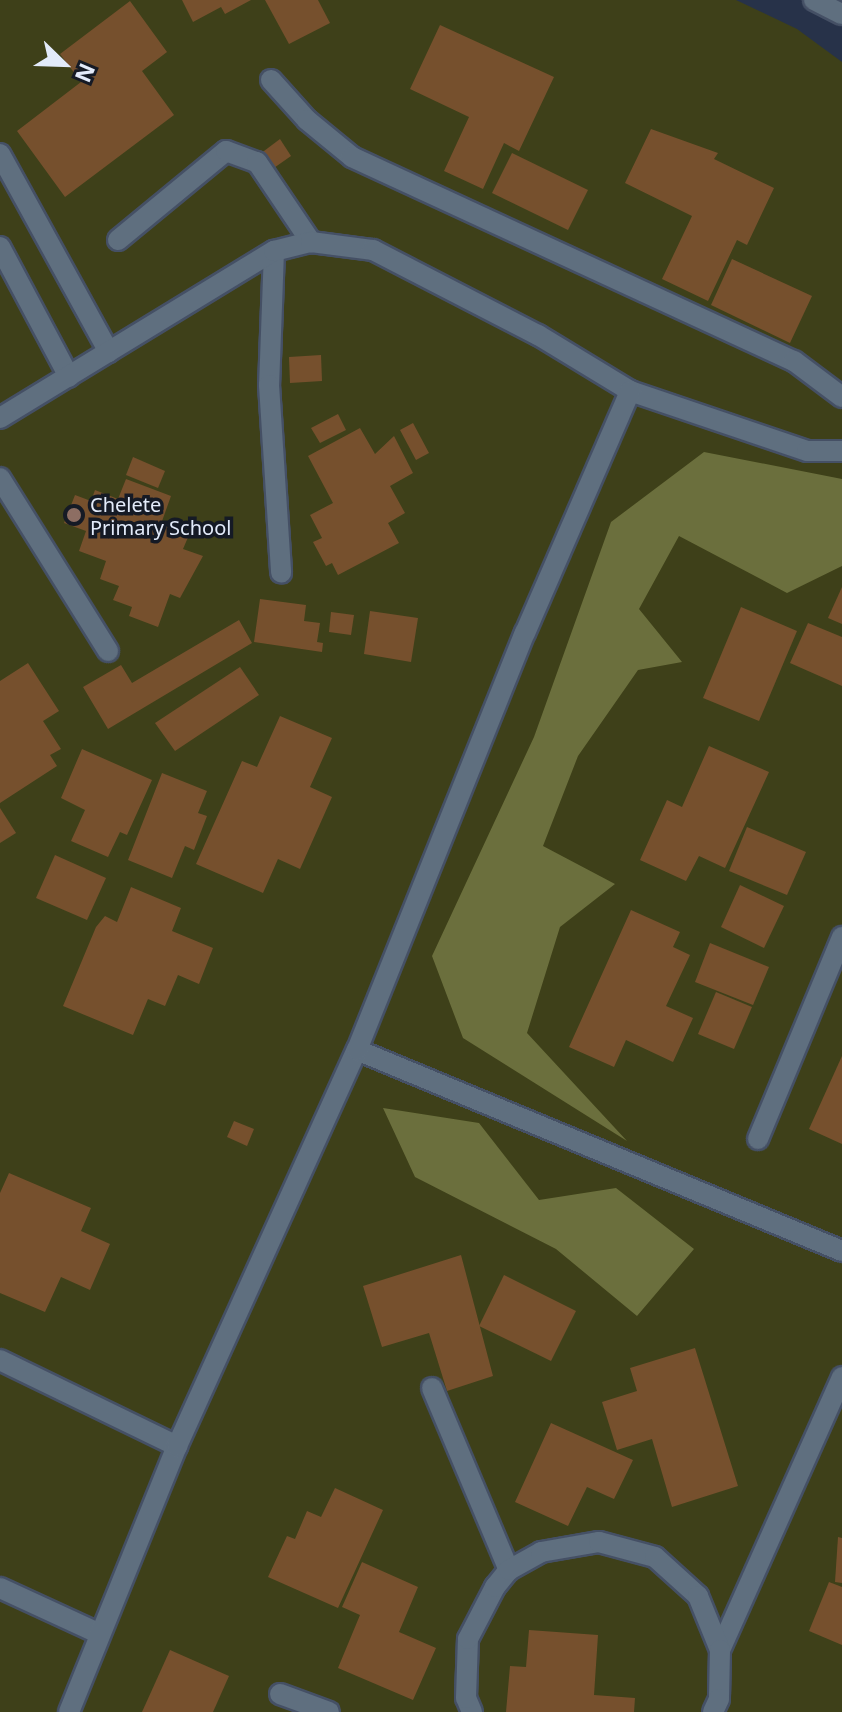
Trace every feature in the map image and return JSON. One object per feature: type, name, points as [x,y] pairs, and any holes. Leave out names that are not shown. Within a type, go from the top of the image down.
[{"type":"street","points":[[814,0],[842,14]]},
{"type":"street","points":[[271,80],[307,120],[352,157],[794,361],[842,397]]},
{"type":"street","points":[[118,240],[226,151],[257,162],[311,242]]},
{"type":"street","points":[[0,154],[109,352]]},
{"type":"street","points":[[0,418],[274,251],[311,242],[373,250],[538,335],[630,391],[807,451],[842,451]]},
{"type":"street","points":[[0,247],[69,377]]},
{"type":"street","points":[[274,251],[269,385],[281,573]]},
{"type":"street","points":[[69,1712],[177,1446],[357,1050],[525,633],[630,391]]},
{"type":"street","points":[[0,478],[108,651]]},
{"type":"street","points":[[758,1139],[842,937]]},
{"type":"street","points":[[357,1050],[842,1251]]},
{"type":"street","points":[[0,1360],[177,1446]]},
{"type":"street","points":[[713,1712],[719,1699],[720,1650],[842,1377]]},
{"type":"street","points":[[432,1388],[509,1570]]},
{"type":"street","points":[[472,1712],[466,1698],[468,1639],[509,1570],[541,1552],[599,1542],[655,1557],[698,1596],[720,1650]]},
{"type":"street","points":[[0,1588],[100,1634]]},
{"type":"street","points":[[280,1694],[329,1712]]},
{"type":"green space","points":[[0,0],[736,0],[797,29],[842,62],[842,1712],[0,1712]]},
{"type":"green space","points":[[704,452],[842,479],[842,566],[787,593],[679,536],[639,609],[682,662],[638,670],[578,756],[543,846],[615,884],[560,927],[527,1033],[627,1141],[463,1038],[432,956],[534,737],[611,522]]},
{"type":"green space","points":[[383,1108],[479,1123],[539,1200],[616,1188],[694,1249],[637,1316],[556,1249],[415,1177]]},
{"type":"building","points":[[182,0],[251,0],[225,14],[221,7],[193,22]]},
{"type":"building","points":[[265,0],[318,0],[330,23],[289,44]]},
{"type":"building","points":[[130,1],[167,52],[142,71],[174,115],[65,197],[17,131],[81,82],[60,54]]},
{"type":"building","points":[[440,25],[554,77],[519,151],[504,143],[483,189],[444,171],[469,117],[410,89]]},
{"type":"building","points":[[651,129],[718,153],[714,159],[774,188],[747,245],[737,240],[708,301],[662,279],[692,216],[625,183]]},
{"type":"building","points":[[280,139],[291,156],[271,170],[260,154]]},
{"type":"building","points":[[512,153],[588,190],[568,230],[492,193]]},
{"type":"building","points":[[732,259],[812,296],[790,343],[711,305]]},
{"type":"building","points":[[321,355],[322,381],[290,383],[289,357]]},
{"type":"building","points":[[338,414],[346,430],[320,443],[311,428]]},
{"type":"building","points":[[413,423],[429,453],[416,460],[400,430]]},
{"type":"building","points":[[360,428],[375,454],[394,436],[413,473],[390,486],[405,513],[388,523],[399,543],[338,575],[332,563],[326,566],[313,542],[322,538],[310,515],[333,503],[308,456]]},
{"type":"building","points":[[133,457],[165,471],[158,488],[126,475]]},
{"type":"building","points":[[126,479],[171,496],[161,524],[189,535],[183,549],[203,556],[180,598],[170,594],[158,627],[129,616],[132,607],[113,600],[119,586],[100,579],[106,561],[79,551],[86,531],[64,523],[75,495],[91,501],[95,490],[118,499]]},
{"type":"building","points":[[842,587],[842,624],[828,618]]},
{"type":"building","points":[[260,599],[306,605],[304,621],[320,623],[317,642],[323,643],[322,652],[254,642]]},
{"type":"building","points":[[741,607],[797,631],[759,721],[703,698]]},
{"type":"building","points":[[370,611],[418,618],[411,662],[364,654]]},
{"type":"building","points":[[331,612],[354,615],[351,635],[329,632]]},
{"type":"building","points":[[239,620],[252,643],[108,729],[83,687],[121,665],[132,683]]},
{"type":"building","points":[[808,623],[842,637],[842,686],[790,663]]},
{"type":"building","points":[[28,663],[59,711],[43,721],[61,749],[50,755],[57,766],[0,803],[0,681]]},
{"type":"building","points":[[240,667],[259,695],[175,751],[155,723]]},
{"type":"building","points":[[280,716],[332,738],[310,787],[332,797],[300,869],[278,859],[263,893],[196,864],[242,761],[257,767]]},
{"type":"building","points":[[709,746],[769,772],[725,868],[699,856],[686,881],[640,860],[667,800],[682,807]]},
{"type":"building","points":[[82,749],[152,780],[127,835],[120,832],[108,857],[71,841],[85,810],[61,798]]},
{"type":"building","points":[[162,773],[207,791],[198,813],[207,816],[194,850],[185,846],[172,878],[128,860]]},
{"type":"building","points":[[0,808],[16,833],[0,843]]},
{"type":"building","points":[[747,827],[806,852],[787,895],[729,871]]},
{"type":"building","points":[[55,855],[106,878],[87,920],[36,898]]},
{"type":"building","points":[[740,885],[784,906],[764,948],[721,927]]},
{"type":"building","points":[[131,887],[181,908],[172,931],[213,948],[199,984],[178,975],[165,1006],[148,999],[133,1035],[63,1006],[96,927],[105,916],[117,922]]},
{"type":"building","points":[[631,910],[680,932],[673,947],[690,955],[666,1006],[693,1018],[673,1062],[626,1040],[614,1067],[569,1047]]},
{"type":"building","points":[[710,943],[769,967],[753,1005],[695,982]]},
{"type":"building","points":[[716,992],[752,1007],[734,1049],[698,1034]]},
{"type":"building","points":[[842,1056],[842,1144],[809,1129]]},
{"type":"building","points":[[234,1121],[254,1129],[247,1146],[227,1137]]},
{"type":"building","points":[[9,1173],[91,1208],[81,1231],[110,1244],[90,1290],[61,1277],[45,1312],[0,1293],[0,1193]]},
{"type":"building","points":[[461,1255],[493,1376],[447,1391],[429,1333],[382,1347],[363,1286]]},
{"type":"building","points":[[504,1275],[576,1311],[551,1361],[479,1326]]},
{"type":"building","points":[[695,1348],[738,1486],[672,1507],[652,1439],[617,1450],[602,1402],[637,1391],[630,1368]]},
{"type":"building","points":[[551,1423],[633,1460],[614,1499],[587,1487],[568,1526],[515,1502]]},
{"type":"building","points":[[335,1488],[383,1510],[338,1608],[268,1577],[287,1536],[295,1539],[307,1511],[321,1517]]},
{"type":"building","points":[[838,1537],[842,1538],[842,1583],[835,1582]]},
{"type":"building","points":[[362,1562],[418,1587],[399,1632],[436,1648],[413,1700],[338,1668],[360,1615],[342,1607]]},
{"type":"building","points":[[829,1582],[842,1587],[842,1645],[809,1631]]},
{"type":"building","points":[[529,1630],[598,1635],[594,1695],[635,1698],[634,1712],[506,1712],[510,1666],[526,1667]]},
{"type":"building","points":[[170,1650],[229,1676],[213,1712],[142,1712]]},
{"type":"place","name":"Chelete Primary School","points":[[74,515]]}]
